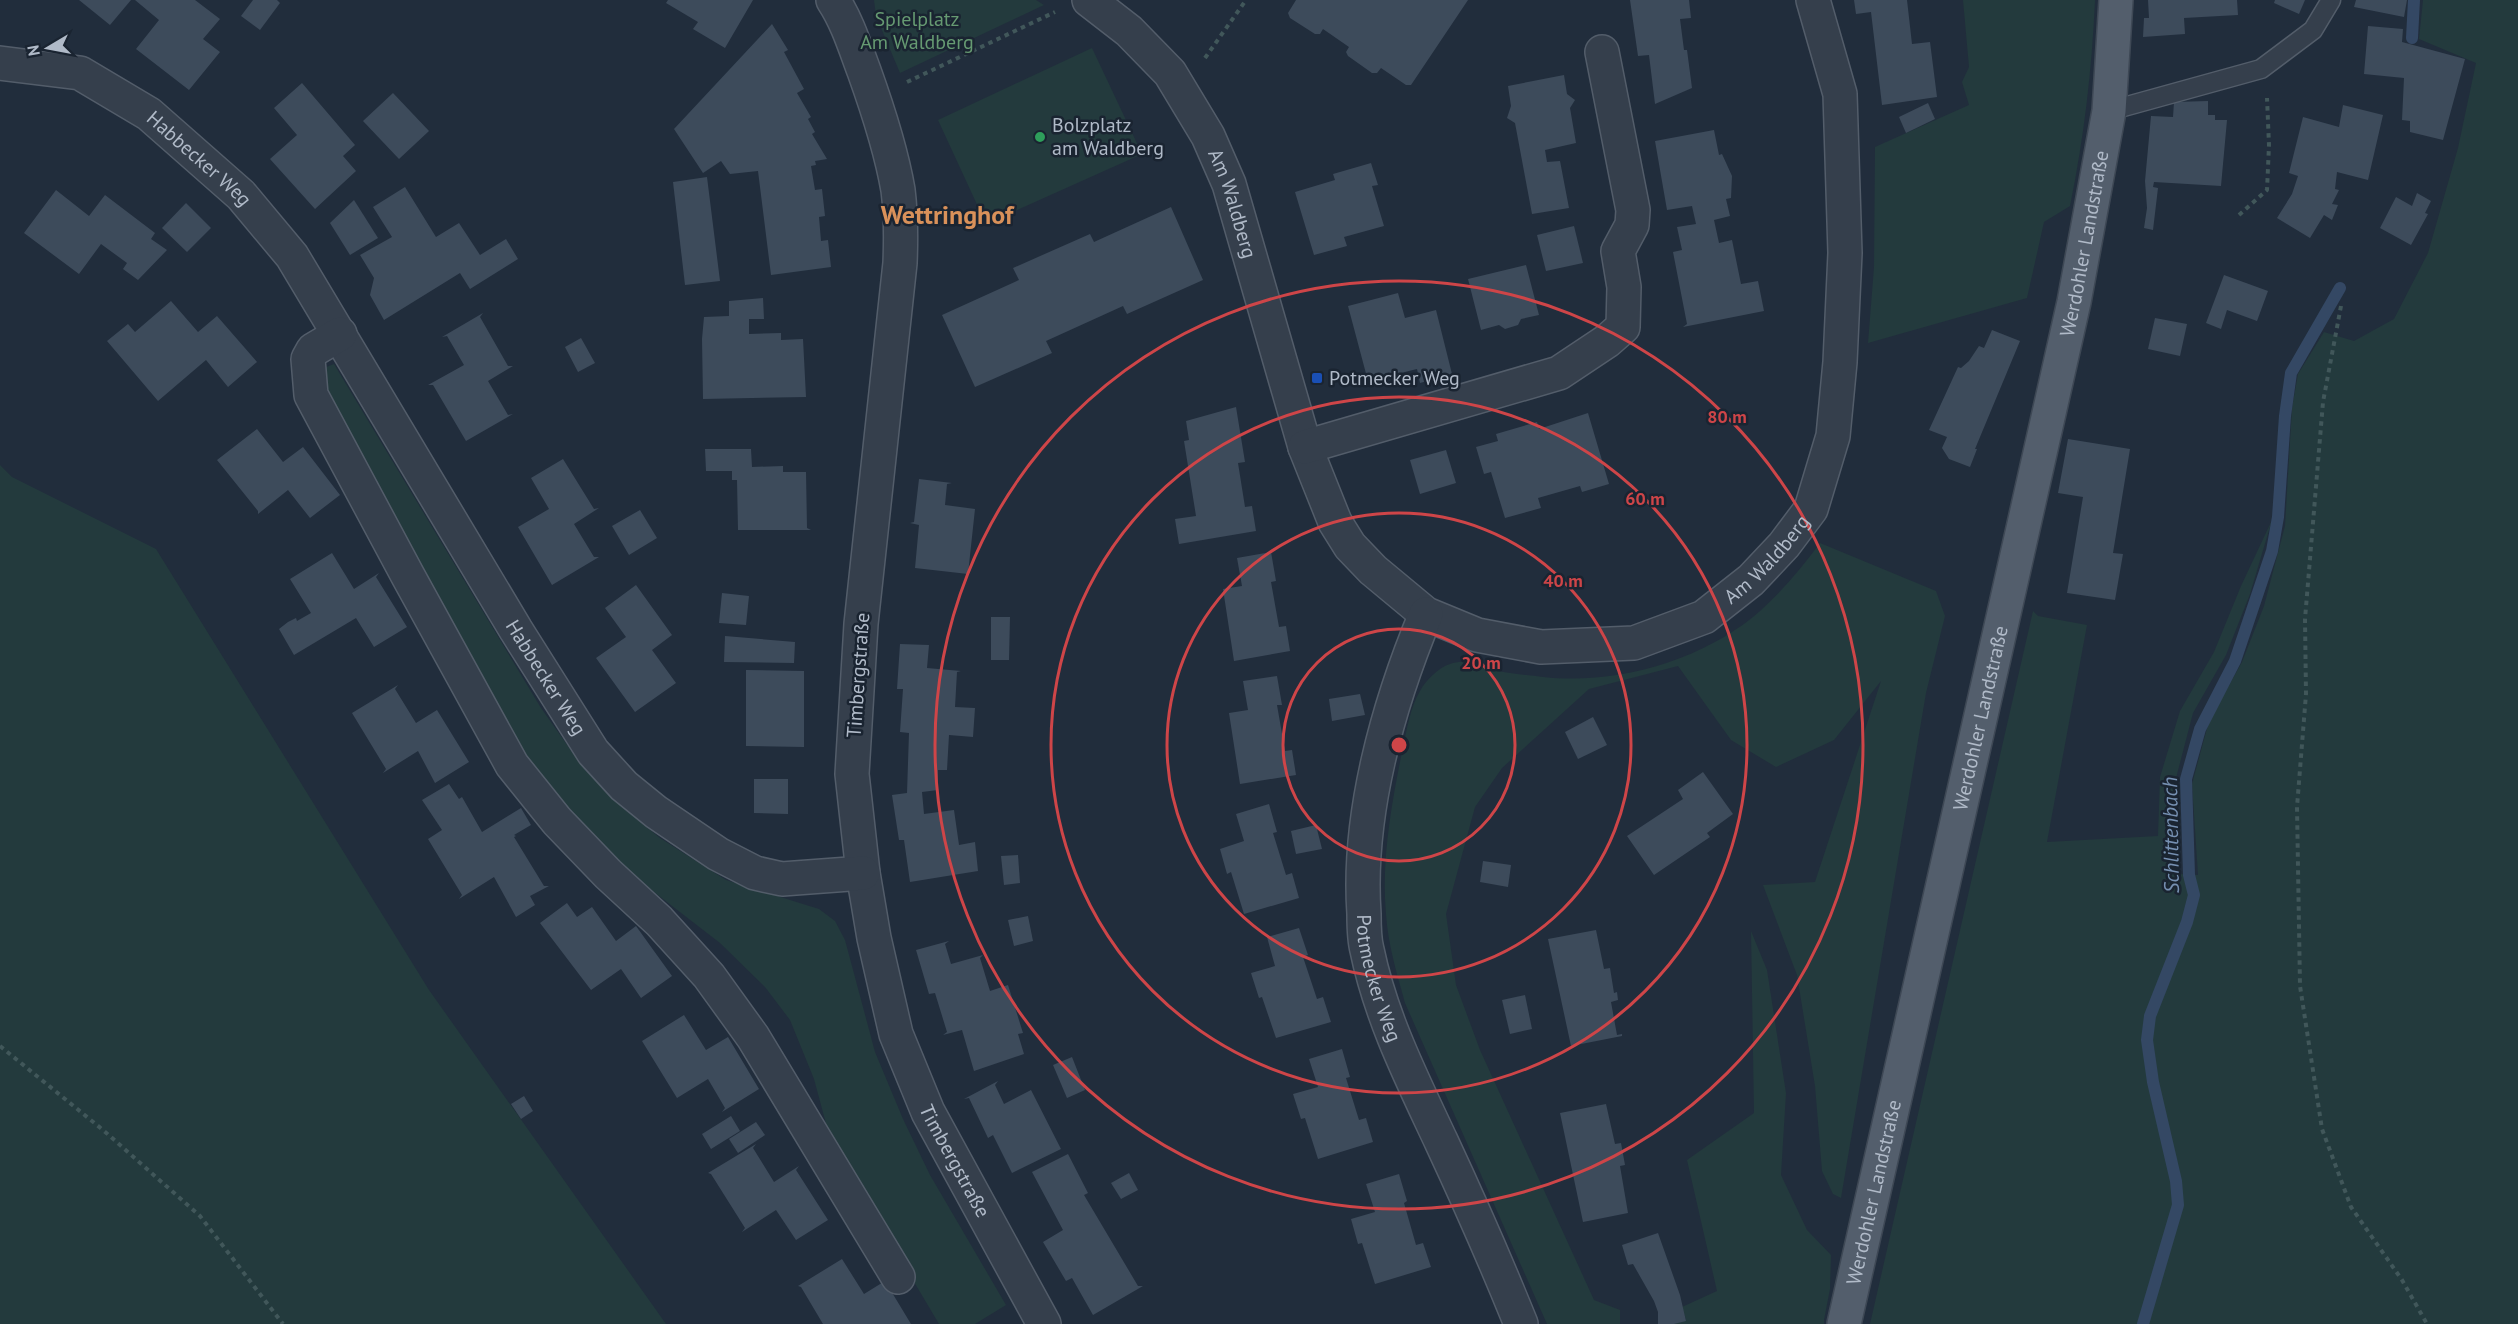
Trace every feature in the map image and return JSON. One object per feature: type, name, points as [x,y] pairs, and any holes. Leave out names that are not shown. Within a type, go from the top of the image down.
[{"type":"main road","name":"Werdohler Landstraße","points":[[1844,1324],[2074,302],[2109,111],[2116,0]]},
{"type":"street","name":"Timbergstraße","points":[[833,0],[853,40],[888,144],[898,190],[901,222],[900,263],[861,624],[854,739],[852,774],[863,873],[874,938],[896,1034],[928,1112],[1044,1324]]},
{"type":"street","name":"Am Waldberg","points":[[1089,0],[1129,31],[1170,73],[1208,136],[1228,184],[1305,447],[1335,522],[1350,546],[1373,570],[1426,614],[1477,635],[1541,647],[1634,643],[1704,616],[1751,580],[1784,545],[1811,509],[1833,436],[1842,332],[1845,253],[1840,94],[1813,0]]},
{"type":"street","points":[[1305,447],[1559,373],[1607,341],[1623,327],[1624,286],[1618,251],[1632,225],[1633,210],[1602,52]]},
{"type":"street","name":"Habbecker Weg","points":[[0,63],[80,73],[149,114],[241,195],[292,256],[569,715],[593,752],[624,786],[656,812],[718,854],[755,873],[782,879],[863,873]]},
{"type":"street","points":[[340,334],[313,350],[308,359],[311,394],[512,765],[556,821],[608,874],[659,921],[709,976],[753,1037],[898,1277]]},
{"type":"street","name":"Potmecker Weg","points":[[1426,614],[1408,658],[1371,788],[1363,852],[1366,949],[1390,1032],[1464,1191],[1521,1324]]},
{"type":"lane","points":[[2109,111],[2261,69],[2313,30],[2331,0]]},
{"type":"path","points":[[1202,62],[1246,0]]},
{"type":"path","points":[[904,83],[1055,12]]},
{"type":"path","points":[[2239,215],[2266,190],[2269,145],[2268,104],[2261,69]]},
{"type":"path","points":[[2341,306],[2323,402],[2306,619],[2306,694],[2297,807],[2300,986],[2322,1129],[2351,1207],[2402,1280],[2426,1323]]},
{"type":"path","points":[[0,1046],[103,1130],[200,1216],[283,1324]]},
{"type":"green space","name":"Spielplatz Am Waldberg","points":[[874,0],[1036,0],[1044,5],[900,73],[876,16]]},
{"type":"green space","points":[[1963,0],[2095,0],[2087,103],[2070,206],[2044,222],[2027,298],[1868,343],[1874,267],[1875,147],[1969,105],[1962,82],[1969,67]]},
{"type":"green space","points":[[2423,0],[2518,0],[2518,1324],[1870,1324],[2033,611],[2038,616],[2087,625],[2047,842],[2158,836],[2160,777],[2180,711],[2214,652],[2241,586],[2272,520],[2250,594],[2226,655],[2193,713],[2175,782],[2179,874],[2198,875],[2192,784],[2209,721],[2242,662],[2264,606],[2285,526],[2292,408],[2298,374],[2324,332],[2354,341],[2394,319],[2428,253],[2458,148],[2476,63],[2419,39]]},
{"type":"green space","name":"Bolzplatz am Waldberg","points":[[1092,48],[1142,154],[986,224],[938,120]]},
{"type":"green space","points":[[334,364],[541,708],[585,770],[621,806],[660,838],[726,880],[819,909],[835,921],[845,940],[875,1052],[903,1119],[930,1175],[1006,1305],[975,1324],[939,1324],[831,1142],[814,1079],[790,1020],[765,987],[720,943],[619,865],[567,815],[519,753],[320,379],[321,369]]},
{"type":"green space","points":[[0,465],[12,477],[156,549],[429,990],[666,1324],[0,1324]]},
{"type":"green space","points":[[1820,543],[1936,591],[1945,616],[1926,693],[1841,1198],[1833,1194],[1822,1171],[1815,1086],[1797,975],[1763,885],[1815,882],[1881,681],[1834,740],[1776,767],[1731,740],[1678,666],[1589,689],[1502,768],[1475,807],[1446,914],[1456,985],[1480,1050],[1594,1300],[1620,1310],[1620,1324],[1547,1324],[1405,1003],[1391,948],[1385,893],[1386,851],[1395,788],[1414,704],[1433,675],[1441,668],[1456,662],[1509,673],[1570,679],[1626,673],[1681,658],[1731,633],[1753,617],[1789,582]]},
{"type":"green space","points":[[1751,931],[1767,970],[1786,1093],[1781,1175],[1807,1230],[1831,1255],[1830,1289],[1824,1324],[1674,1324],[1686,1320],[1682,1307],[1717,1291],[1687,1160],[1754,1113]]},
{"type":"building","points":[[79,0],[131,0],[110,25]]},
{"type":"building","points":[[135,0],[195,0],[220,19],[203,39],[220,52],[189,90],[136,49],[159,20]]},
{"type":"building","points":[[253,0],[277,0],[280,3],[260,30],[241,16]]},
{"type":"building","points":[[668,0],[753,0],[725,48],[693,29],[698,22],[666,3]]},
{"type":"building","points":[[1296,0],[1468,0],[1411,85],[1406,85],[1381,68],[1377,73],[1372,73],[1348,56],[1346,52],[1349,47],[1323,29],[1320,34],[1315,34],[1290,18],[1288,13]]},
{"type":"building","points":[[1630,0],[1689,0],[1691,18],[1680,19],[1692,88],[1655,104],[1649,55],[1638,56]]},
{"type":"building","points":[[1854,0],[1907,0],[1912,44],[1930,42],[1937,97],[1882,105],[1871,12],[1856,14]]},
{"type":"building","points":[[2148,0],[2237,0],[2238,15],[2184,18],[2185,34],[2143,37],[2144,18],[2149,18]]},
{"type":"building","points":[[2275,0],[2305,0],[2299,14],[2274,3]]},
{"type":"building","points":[[2356,0],[2407,0],[2404,17],[2354,7]]},
{"type":"building","points":[[772,24],[788,50],[784,52],[804,89],[797,93],[811,117],[808,119],[815,132],[812,134],[827,159],[815,161],[816,165],[811,166],[815,190],[822,189],[825,216],[819,217],[821,241],[828,240],[831,267],[771,275],[758,171],[730,174],[721,161],[703,173],[674,129]]},
{"type":"building","points":[[2368,26],[2403,29],[2402,42],[2465,59],[2443,140],[2410,132],[2410,121],[2402,120],[2404,78],[2364,74]]},
{"type":"building","points":[[1564,75],[1567,94],[1575,100],[1570,108],[1576,143],[1545,150],[1547,162],[1560,161],[1569,208],[1532,214],[1515,123],[1507,118],[1511,106],[1508,86]]},
{"type":"building","points":[[302,83],[355,145],[343,156],[356,171],[315,209],[270,159],[297,135],[274,108]]},
{"type":"building","points":[[393,93],[429,131],[399,159],[363,121]]},
{"type":"building","points":[[2208,101],[2208,115],[2215,115],[2215,120],[2227,120],[2221,186],[2154,182],[2153,187],[2158,188],[2153,230],[2144,228],[2147,208],[2145,181],[2151,116],[2173,117],[2174,102]]},
{"type":"building","points":[[1928,103],[1935,119],[1906,133],[1899,117]]},
{"type":"building","points":[[2343,105],[2383,115],[2368,180],[2337,172],[2335,189],[2339,190],[2332,204],[2338,205],[2332,220],[2324,215],[2310,238],[2277,218],[2292,194],[2298,176],[2289,173],[2303,117],[2339,127]]},
{"type":"building","points":[[1714,130],[1719,155],[1722,154],[1732,176],[1731,198],[1726,199],[1730,216],[1714,220],[1719,243],[1732,240],[1741,284],[1758,281],[1764,311],[1683,327],[1687,324],[1673,252],[1682,250],[1677,227],[1696,224],[1692,206],[1667,210],[1655,141]]},
{"type":"building","points":[[1371,163],[1378,185],[1372,186],[1384,226],[1344,237],[1347,246],[1314,255],[1295,192],[1335,180],[1333,174]]},
{"type":"building","points":[[707,177],[720,281],[685,285],[673,182]]},
{"type":"building","points":[[405,187],[436,237],[459,223],[480,255],[506,239],[518,259],[470,289],[460,273],[384,320],[370,295],[374,278],[360,255],[392,237],[373,207]]},
{"type":"building","points":[[56,190],[89,216],[105,195],[155,233],[151,239],[167,250],[138,280],[123,269],[127,263],[101,244],[79,274],[24,233]]},
{"type":"building","points":[[2417,193],[2431,201],[2425,213],[2428,214],[2411,245],[2380,228],[2396,197],[2412,206]]},
{"type":"building","points":[[354,200],[378,238],[350,255],[330,223]]},
{"type":"building","points":[[186,203],[211,228],[187,252],[162,228]]},
{"type":"building","points":[[1171,207],[1203,280],[1127,314],[1123,306],[1046,341],[1052,353],[975,387],[942,315],[1019,280],[1013,268],[1090,234],[1094,242]]},
{"type":"building","points":[[1574,226],[1583,263],[1546,271],[1537,235]]},
{"type":"building","points":[[1526,265],[1539,315],[1521,319],[1518,325],[1505,329],[1499,325],[1481,330],[1468,279]]},
{"type":"building","points":[[2224,275],[2268,291],[2257,321],[2227,310],[2221,329],[2206,323]]},
{"type":"building","points":[[1398,293],[1405,318],[1436,310],[1452,374],[1420,383],[1417,369],[1368,381],[1348,306]]},
{"type":"building","points":[[763,298],[764,319],[749,319],[749,334],[781,333],[781,340],[803,339],[806,397],[703,399],[704,317],[729,316],[729,301]]},
{"type":"building","points":[[171,301],[198,332],[217,316],[257,362],[228,387],[206,360],[158,401],[107,341],[128,324],[135,332]]},
{"type":"building","points":[[483,313],[480,317],[508,366],[513,366],[488,381],[508,415],[513,414],[466,441],[433,385],[428,385],[464,365],[447,336],[442,337]]},
{"type":"building","points":[[2155,318],[2187,324],[2180,356],[2148,349]]},
{"type":"building","points":[[1992,330],[2020,341],[1975,449],[1977,449],[1970,467],[1949,459],[1942,448],[1947,437],[1929,430],[1958,367],[1961,368],[1969,361],[1979,346],[1984,348]]},
{"type":"building","points":[[581,338],[595,363],[578,372],[565,347]]},
{"type":"building","points":[[1236,407],[1245,462],[1238,463],[1245,507],[1252,506],[1256,531],[1179,544],[1175,519],[1196,516],[1184,441],[1189,440],[1186,421]]},
{"type":"building","points":[[1588,413],[1609,484],[1582,492],[1580,486],[1538,498],[1541,508],[1505,518],[1491,472],[1484,474],[1476,447],[1498,441],[1496,434],[1537,422],[1539,429]]},
{"type":"building","points":[[257,429],[283,462],[303,447],[340,495],[310,518],[288,490],[258,514],[258,511],[217,460]]},
{"type":"building","points":[[2068,439],[2130,449],[2113,553],[2123,554],[2115,600],[2067,593],[2083,497],[2058,493]]},
{"type":"building","points":[[705,449],[751,449],[752,467],[783,466],[783,472],[806,472],[807,528],[811,530],[738,530],[737,480],[732,480],[732,471],[706,471]]},
{"type":"building","points":[[1446,450],[1456,483],[1420,494],[1410,460]]},
{"type":"building","points":[[563,459],[594,509],[599,508],[574,524],[594,557],[599,557],[552,585],[518,527],[549,509],[531,478]]},
{"type":"building","points":[[919,479],[952,483],[947,484],[945,505],[975,509],[968,574],[915,568],[919,525],[910,523],[914,522]]},
{"type":"building","points":[[640,510],[657,538],[629,555],[612,526]]},
{"type":"building","points":[[1271,552],[1276,581],[1271,582],[1279,627],[1286,626],[1290,651],[1234,661],[1223,589],[1242,586],[1237,558]]},
{"type":"building","points":[[332,553],[354,589],[379,573],[376,577],[407,627],[374,647],[356,618],[294,655],[279,629],[296,618],[297,621],[311,613],[290,579]]},
{"type":"building","points":[[636,585],[672,635],[652,650],[676,683],[635,712],[596,658],[626,637],[605,608]]},
{"type":"building","points":[[722,593],[749,596],[746,625],[719,623]]},
{"type":"building","points":[[991,617],[1010,617],[1009,660],[991,660]]},
{"type":"building","points":[[725,636],[795,642],[794,663],[724,662]]},
{"type":"building","points":[[900,644],[929,645],[927,668],[961,671],[957,672],[955,707],[975,708],[973,737],[949,735],[947,770],[938,770],[938,790],[922,792],[924,814],[954,810],[959,845],[975,842],[978,871],[910,882],[904,840],[899,840],[892,795],[907,793],[909,733],[900,732],[903,689],[897,689]]},
{"type":"building","points":[[746,670],[804,671],[804,747],[746,746]]},
{"type":"building","points":[[1277,676],[1282,705],[1277,705],[1285,751],[1292,750],[1296,775],[1240,784],[1229,713],[1248,710],[1243,681]]},
{"type":"building","points":[[398,685],[395,689],[416,723],[437,710],[469,762],[435,783],[418,751],[383,773],[386,769],[352,713]]},
{"type":"building","points":[[1360,694],[1365,715],[1332,721],[1329,699]]},
{"type":"building","points":[[1593,717],[1607,745],[1578,759],[1565,732]]},
{"type":"building","points":[[1703,772],[1733,814],[1707,833],[1710,837],[1654,875],[1627,836],[1683,799],[1678,790]]},
{"type":"building","points":[[754,779],[788,779],[788,814],[754,813]]},
{"type":"building","points":[[449,784],[459,799],[462,797],[482,832],[521,808],[531,825],[514,837],[544,886],[549,886],[530,896],[535,905],[516,917],[494,877],[459,899],[462,895],[428,839],[442,830],[422,800]]},
{"type":"building","points":[[1269,804],[1277,832],[1273,833],[1286,875],[1292,873],[1299,898],[1244,914],[1231,872],[1227,874],[1220,849],[1244,841],[1236,814]]},
{"type":"building","points":[[1316,825],[1322,849],[1296,854],[1291,831]]},
{"type":"building","points":[[1018,855],[1020,883],[1004,885],[1001,856]]},
{"type":"building","points":[[1483,861],[1511,865],[1508,887],[1480,882]]},
{"type":"building","points":[[567,903],[577,917],[592,907],[616,941],[636,926],[672,976],[641,998],[621,969],[591,990],[540,923]]},
{"type":"building","points":[[1028,916],[1033,941],[1014,946],[1008,920]]},
{"type":"building","points":[[1299,928],[1308,955],[1303,957],[1317,999],[1323,997],[1331,1022],[1276,1038],[1251,973],[1275,966],[1267,937]]},
{"type":"building","points":[[1596,930],[1604,969],[1610,968],[1614,993],[1617,992],[1618,1000],[1611,1002],[1617,1035],[1622,1034],[1622,1036],[1571,1046],[1548,939]]},
{"type":"building","points":[[949,941],[945,944],[951,964],[983,955],[980,958],[990,991],[1008,985],[1023,1033],[1018,1034],[1024,1054],[974,1071],[962,1030],[943,1035],[947,1032],[935,993],[929,994],[916,950]]},
{"type":"building","points":[[1525,995],[1532,1029],[1510,1034],[1502,1000]]},
{"type":"building","points":[[684,1015],[706,1050],[728,1037],[759,1089],[722,1112],[725,1108],[708,1079],[677,1098],[642,1041]]},
{"type":"building","points":[[1342,1049],[1350,1077],[1346,1078],[1359,1120],[1366,1118],[1373,1142],[1318,1159],[1305,1118],[1301,1119],[1293,1094],[1318,1087],[1309,1059]]},
{"type":"building","points":[[1072,1057],[1085,1090],[1067,1098],[1053,1065]]},
{"type":"building","points":[[998,1081],[995,1085],[1004,1104],[1031,1090],[1061,1149],[1012,1173],[993,1135],[988,1138],[969,1098],[964,1099]]},
{"type":"building","points":[[524,1096],[533,1111],[521,1119],[511,1104]]},
{"type":"building","points":[[1606,1104],[1615,1144],[1621,1143],[1625,1165],[1620,1166],[1628,1213],[1583,1222],[1560,1113]]},
{"type":"building","points":[[731,1116],[740,1131],[711,1149],[702,1134]]},
{"type":"building","points":[[756,1122],[765,1135],[738,1153],[729,1139]]},
{"type":"building","points":[[756,1144],[753,1148],[774,1182],[799,1166],[796,1170],[828,1220],[796,1240],[776,1210],[742,1232],[745,1228],[711,1174],[708,1173]]},
{"type":"building","points":[[1068,1154],[1088,1193],[1084,1195],[1138,1286],[1143,1286],[1093,1315],[1072,1278],[1066,1281],[1043,1242],[1063,1230],[1032,1172]]},
{"type":"building","points":[[1129,1173],[1138,1190],[1121,1199],[1111,1183]]},
{"type":"building","points":[[1399,1174],[1407,1201],[1404,1203],[1416,1245],[1423,1243],[1431,1267],[1375,1284],[1362,1243],[1358,1244],[1351,1219],[1375,1212],[1366,1184]]},
{"type":"building","points":[[1658,1233],[1680,1295],[1686,1321],[1674,1324],[1658,1324],[1658,1312],[1654,1301],[1633,1264],[1628,1265],[1622,1245]]},
{"type":"building","points":[[842,1259],[864,1294],[885,1281],[911,1324],[823,1324],[801,1287],[798,1286]]},
{"type":"waterway","name":"Schlittenbach","points":[[2412,38],[2414,0]]},
{"type":"waterway","name":"Schlittenbach","points":[[2143,1324],[2178,1205],[2176,1181],[2153,1082],[2147,1040],[2150,1016],[2187,922],[2194,895],[2189,875],[2186,779],[2200,729],[2235,661],[2272,551],[2278,517],[2285,416],[2291,373],[2340,288]]},
{"type":"place","name":"Bolzplatz am Waldberg","points":[[1040,137]]},
{"type":"place","name":"Potmecker Weg","points":[[1317,378]]},
{"type":"district","name":"Wettringhof","points":[[947,215]]}]
